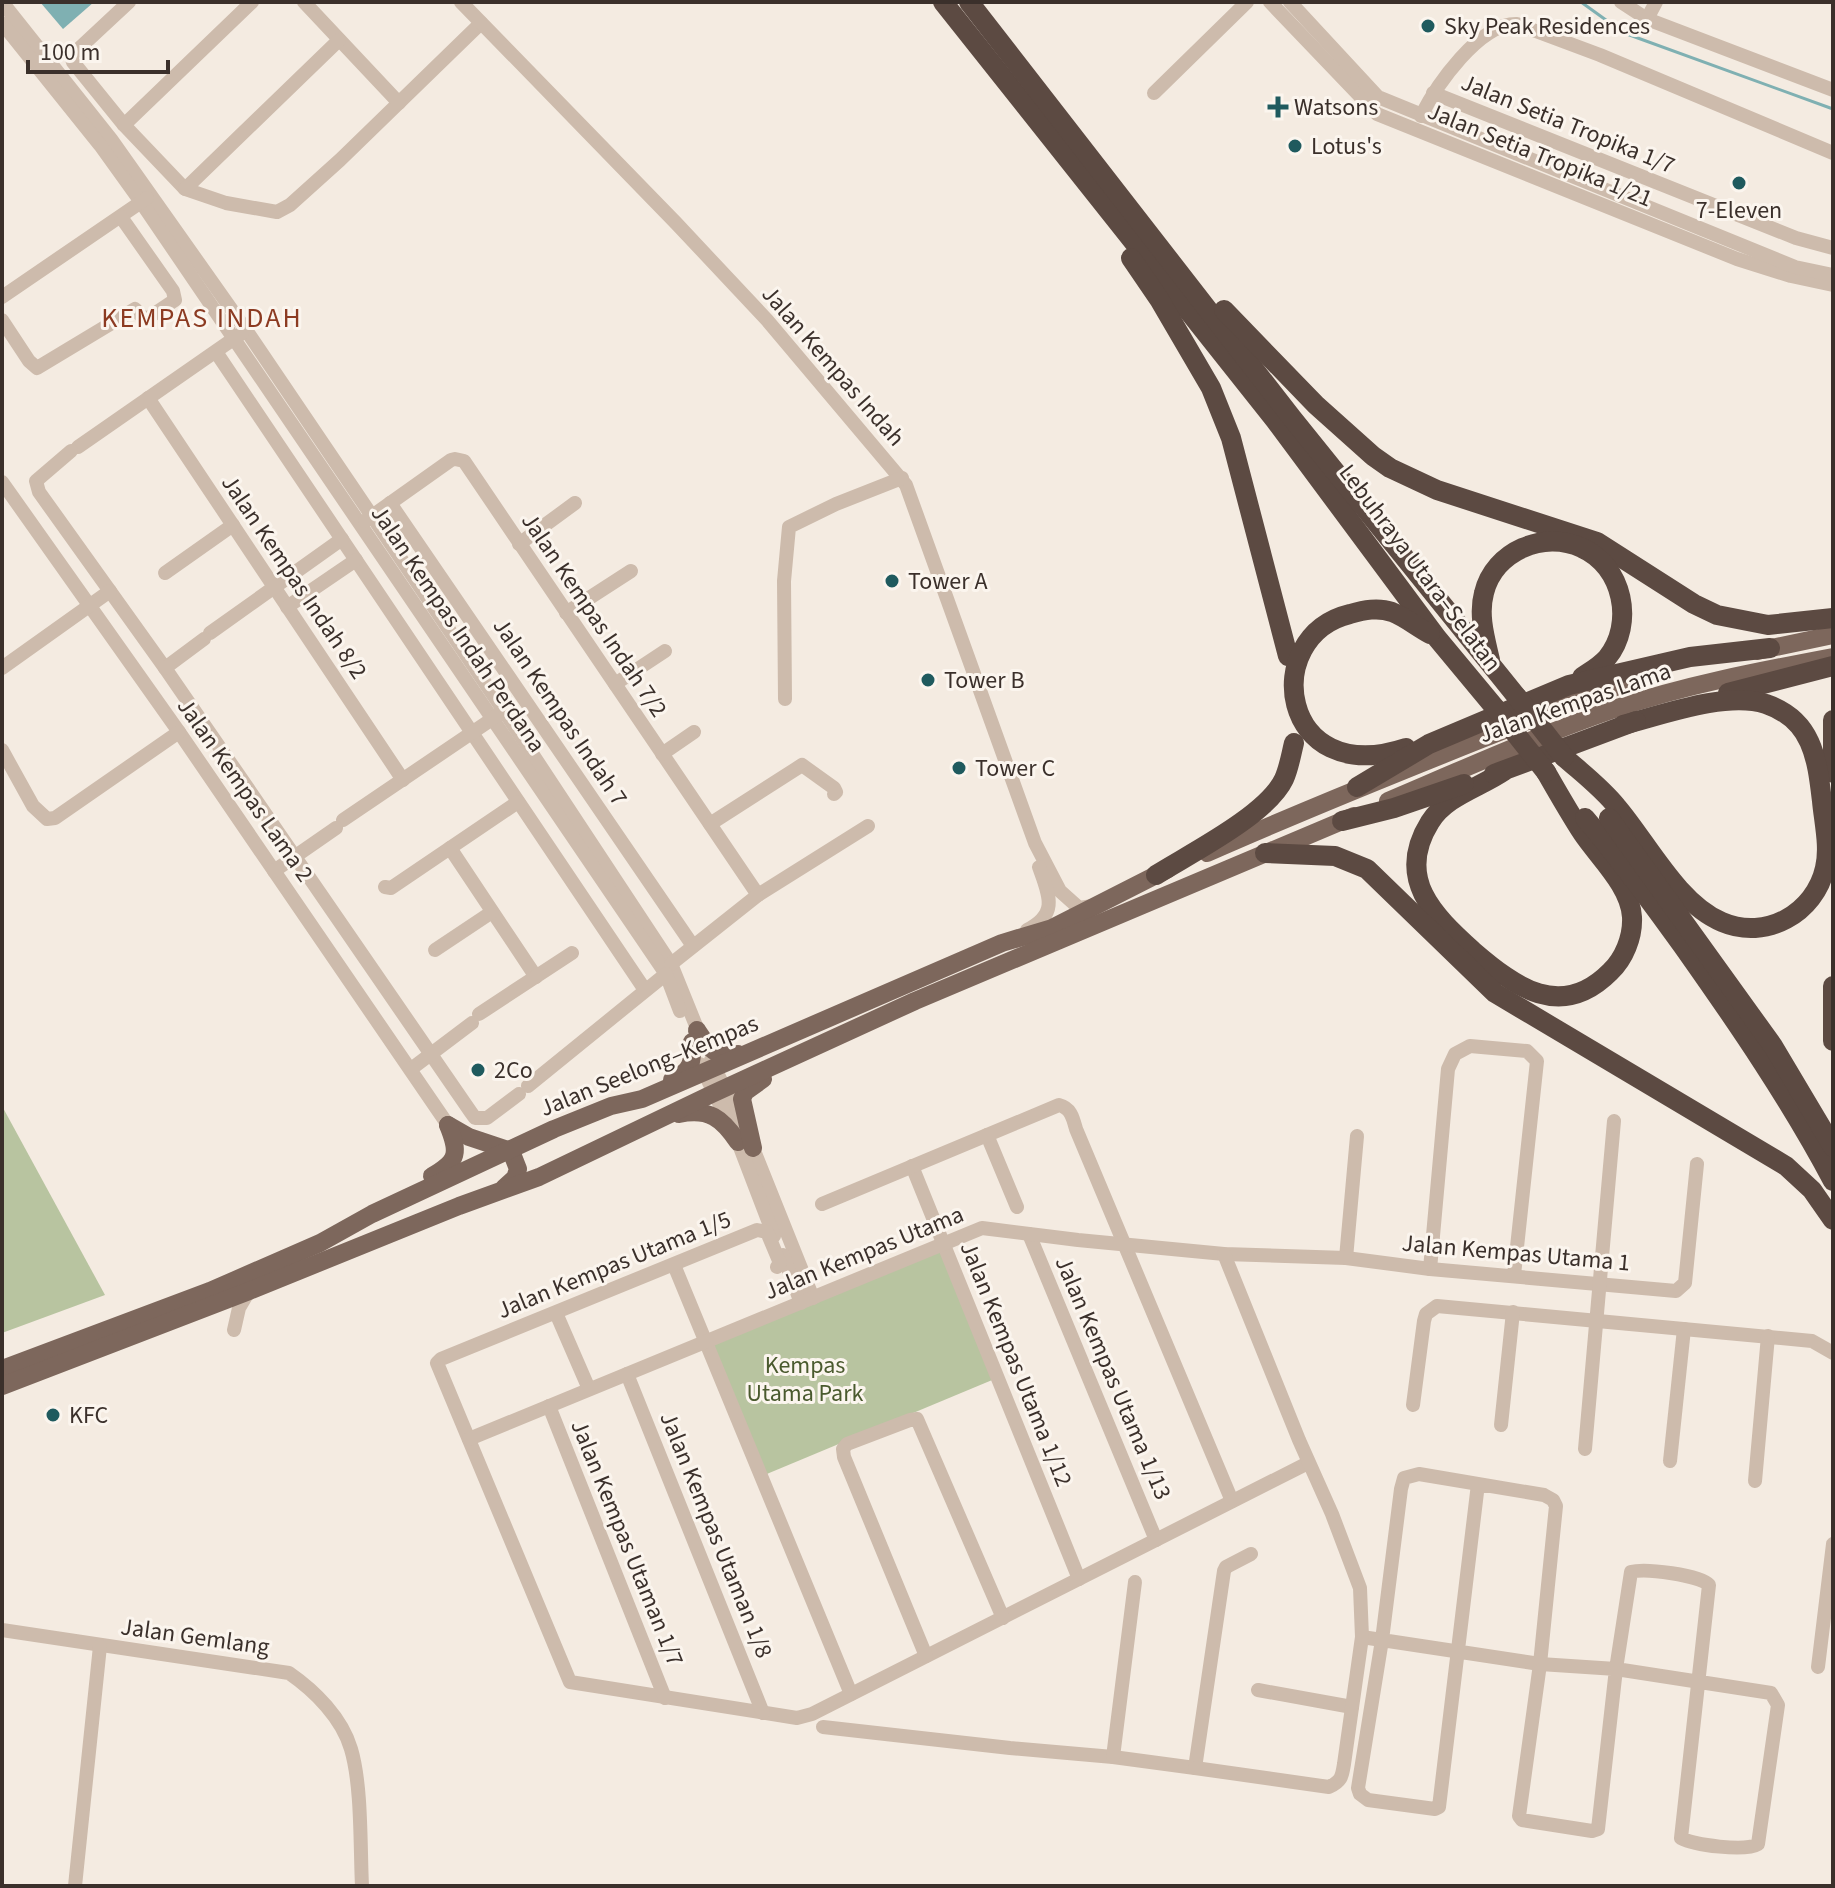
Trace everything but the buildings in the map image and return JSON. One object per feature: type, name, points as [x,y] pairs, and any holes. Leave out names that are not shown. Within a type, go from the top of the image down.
[{"type":"highway","name":"Lebuhraya Utara–Selatan","points":[[943,2],[1275,420],[1437,638],[1615,853],[1712,986],[1771,1074],[1833,1181]]},
{"type":"highway","name":"Lebuhraya Utara–Selatan","points":[[969,2],[1292,418],[1564,757],[1773,1046],[1833,1147]]},
{"type":"highway","points":[[1046,132],[1159,299],[1211,388],[1234,451],[1288,656]]},
{"type":"highway","points":[[1159,244],[1316,405],[1390,468],[1437,490],[1597,542],[1694,604],[1717,615],[1768,625],[1833,618]]},
{"type":"highway","points":[[1491,665],[1481,613],[1490,576],[1500,563],[1526,546],[1545,541],[1565,541],[1584,548],[1600,559],[1619,590],[1623,610],[1622,628],[1607,657],[1569,685]]},
{"type":"highway","points":[[1429,744],[1383,756],[1340,754],[1323,744],[1307,728],[1295,707],[1292,692],[1297,664],[1304,649],[1317,632],[1340,616],[1369,609],[1391,611],[1437,638]]},
{"type":"highway","points":[[1357,787],[1429,744],[1569,685],[1690,657],[1770,648]]},
{"type":"highway","points":[[1342,821],[1394,808],[1504,771],[1623,725],[1833,666]]},
{"type":"highway","points":[[1564,757],[1616,804],[1686,895],[1706,914],[1738,928],[1752,928],[1786,920],[1802,909],[1821,881],[1827,850],[1817,757],[1809,738],[1796,722],[1766,704],[1749,700],[1711,703],[1623,725]]},
{"type":"highway","points":[[1833,720],[1833,773]]},
{"type":"highway","points":[[1156,875],[1241,822],[1270,799],[1283,780],[1294,743]]},
{"type":"highway","points":[[1504,771],[1440,809],[1421,840],[1416,859],[1418,881],[1425,901],[1439,920],[1496,971],[1515,985],[1539,995],[1559,996],[1580,993],[1599,983],[1613,969],[1628,943],[1632,916],[1618,881],[1580,830],[1546,772]]},
{"type":"highway","points":[[1265,853],[1335,856],[1367,869],[1495,993],[1768,1153],[1799,1176],[1833,1220]]},
{"type":"highway","points":[[1833,986],[1833,1041]]},
{"type":"main road","name":"Jalan Kempas Lama","points":[[1357,787],[1623,683],[1691,664],[1833,635]]},
{"type":"main road","name":"Jalan Kempas Lama","points":[[1342,821],[1614,709],[1746,673],[1833,657]]},
{"type":"main road","name":"Jalan Seelong–Kempas","points":[[2,1369],[210,1291],[320,1243],[372,1214],[554,1129],[709,1072],[1002,943],[1052,928],[1156,875],[1357,787]]},
{"type":"main road","name":"Jalan Seelong–Kempas","points":[[2,1386],[539,1177],[915,1001],[1342,821]]},
{"type":"main road","points":[[745,1145],[742,1108],[745,1092],[787,1067],[860,1036],[915,1001]]},
{"type":"main road","points":[[695,1036],[714,1053],[726,1056],[801,1030]]},
{"type":"main road","points":[[611,1106],[684,1075],[693,1061],[695,1036]]},
{"type":"main road","points":[[660,1119],[690,1112],[706,1112],[726,1124],[745,1145]]},
{"type":"main road","points":[[448,1125],[469,1137],[511,1151],[518,1169],[515,1178],[500,1191]]},
{"type":"main road","points":[[372,1214],[450,1164],[456,1150],[448,1125]]},
{"type":"street","points":[[2,2],[111,139],[146,199]]},
{"type":"street","points":[[129,2],[71,56],[73,62],[124,125],[185,189],[226,203],[277,212],[290,205],[481,23]]},
{"type":"street","points":[[124,125],[252,2]]},
{"type":"street","points":[[304,2],[399,103]]},
{"type":"street","name":"Jalan Kempas Indah","points":[[461,2],[747,299],[902,478],[947,592],[1035,843]]},
{"type":"street","points":[[1154,93],[1247,2]]},
{"type":"street","name":"Jalan Setia Tropika 1/21","points":[[1290,2],[1370,91],[1421,116],[1795,267],[1833,275]]},
{"type":"street","points":[[1621,2],[1647,19],[1833,90]]},
{"type":"street","points":[[1647,19],[1656,2]]},
{"type":"street","name":"Jalan Setia Tropika 1/21","points":[[1269,3],[1377,114],[1737,259],[1833,285]]},
{"type":"street","points":[[2,23],[146,199]]},
{"type":"street","points":[[1421,116],[1433,93],[1463,56],[1488,35],[1505,25],[1517,24],[1600,55],[1833,153]]},
{"type":"street","points":[[185,189],[339,40]]},
{"type":"street","name":"Jalan Setia Tropika 1/7","points":[[1433,93],[1796,238],[1833,248]]},
{"type":"street","name":"Jalan Setia Tropika 1/7","points":[[1680,220],[1687,195]]},
{"type":"street","points":[[2,297],[146,199]]},
{"type":"street","name":"Jalan Kempas Indah Perdana","points":[[146,199],[367,520],[669,969],[709,1072],[745,1145]]},
{"type":"street","points":[[2,320],[37,368],[135,309],[145,320],[171,304],[175,295],[121,217]]},
{"type":"street","points":[[1647,222],[1670,226],[1680,220],[1682,230],[1696,241]]},
{"type":"street","points":[[240,334],[74,449],[41,474],[35,486],[165,668],[475,1118],[487,1118],[524,1090],[693,946],[758,895],[868,826]]},
{"type":"street","points":[[216,352],[645,990]]},
{"type":"street","name":"Jalan Kempas Indah 8/2","points":[[148,398],[403,780]]},
{"type":"street","name":"Jalan Kempas Indah 7/2","points":[[367,520],[451,460],[464,461],[758,895]]},
{"type":"street","points":[[785,699],[784,581],[789,527],[836,504],[902,478]]},
{"type":"street","name":"Jalan Kempas Lama 2","points":[[2,482],[179,732],[448,1125]]},
{"type":"street","name":"Jalan Kempas Indah 7","points":[[390,503],[693,946]]},
{"type":"street","points":[[519,544],[575,503]]},
{"type":"street","points":[[165,573],[233,525]]},
{"type":"street","points":[[165,668],[342,539]]},
{"type":"street","points":[[287,607],[356,560]]},
{"type":"street","points":[[566,613],[631,571]]},
{"type":"street","points":[[2,668],[110,591]]},
{"type":"street","points":[[615,684],[665,651]]},
{"type":"street","points":[[274,871],[499,715]]},
{"type":"street","points":[[2,750],[33,806],[47,819],[55,818],[179,732]]},
{"type":"street","points":[[662,754],[694,732]]},
{"type":"street","points":[[710,824],[802,765],[834,788],[834,794]]},
{"type":"street","points":[[385,887],[391,888],[518,802]]},
{"type":"street","points":[[1035,843],[1054,881],[1070,902],[1083,908],[1102,904]]},
{"type":"street","points":[[1002,943],[1035,926],[1047,914],[1048,895],[1038,866],[1035,843]]},
{"type":"street","points":[[450,848],[536,977]]},
{"type":"street","points":[[435,950],[492,912]]},
{"type":"street","points":[[411,1069],[476,1019],[572,953]]},
{"type":"street","points":[[1430,1269],[1448,1069],[1455,1054],[1470,1046],[1479,1046],[1527,1051],[1537,1061],[1514,1275]]},
{"type":"street","points":[[822,1204],[1059,1105],[1065,1106],[1072,1113],[1123,1243],[1232,1501]]},
{"type":"street","points":[[1585,1449],[1614,1121]]},
{"type":"street","points":[[987,1135],[1017,1207]]},
{"type":"street","points":[[1346,1258],[1357,1136]]},
{"type":"street","points":[[745,1145],[761,1206],[807,1300]]},
{"type":"street","points":[[745,1145],[807,1300]]},
{"type":"street","name":"Jalan Kempas Utama 1","points":[[1346,1258],[1430,1269],[1676,1291],[1685,1283],[1697,1164]]},
{"type":"street","name":"Jalan Kempas Utama 1/12","points":[[912,1166],[1079,1579]]},
{"type":"street","name":"Jalan Kempas Utama","points":[[469,1439],[982,1228],[1224,1254],[1346,1258]]},
{"type":"street","name":"Jalan Kempas Utama 1/5","points":[[469,1439],[439,1371],[437,1363],[441,1359],[762,1229],[767,1232],[780,1263],[777,1267]]},
{"type":"street","name":"Jalan Kempas Utama 1/13","points":[[1029,1234],[1156,1540]]},
{"type":"street","points":[[823,1727],[1113,1757],[1329,1787],[1341,1780],[1362,1637],[1360,1588],[1224,1254]]},
{"type":"street","points":[[674,1265],[851,1694]]},
{"type":"street","points":[[234,1330],[239,1308],[249,1291]]},
{"type":"street","points":[[1413,1405],[1424,1321],[1431,1309],[1444,1306],[1812,1341],[1833,1353]]},
{"type":"street","points":[[1501,1425],[1513,1312]]},
{"type":"street","points":[[556,1313],[589,1389]]},
{"type":"street","points":[[1670,1461],[1684,1329]]},
{"type":"street","points":[[1755,1481],[1768,1336]]},
{"type":"street","name":"Jalan Kempas Utaman 1/8","points":[[627,1374],[763,1713]]},
{"type":"street","name":"Jalan Kempas Utaman 1/7","points":[[549,1406],[665,1698]]},
{"type":"street","points":[[926,1656],[843,1449],[847,1444],[917,1419],[1003,1618]]},
{"type":"street","points":[[469,1439],[567,1679],[574,1683],[797,1718],[812,1714],[1308,1463]]},
{"type":"street","points":[[1362,1637],[1382,1640],[1459,1651],[1540,1664],[1616,1669],[1697,1682],[1773,1695],[1778,1705],[1758,1844],[1749,1849],[1684,1841],[1681,1838],[1680,1831],[1697,1682],[1709,1585],[1700,1578],[1637,1570],[1631,1572],[1629,1578],[1616,1669],[1598,1829],[1522,1820],[1519,1816],[1540,1664],[1557,1514],[1553,1500],[1544,1495],[1419,1474],[1404,1478],[1382,1640],[1358,1788],[1360,1794],[1368,1800],[1439,1807],[1459,1651],[1478,1484]]},
{"type":"street","points":[[1818,1667],[1833,1544]]},
{"type":"street","points":[[1195,1768],[1224,1571],[1251,1554]]},
{"type":"street","points":[[1113,1757],[1135,1582]]},
{"type":"street","name":"Jalan Gemlang","points":[[2,1630],[289,1673],[314,1693],[335,1717],[351,1746],[362,1886]]},
{"type":"street","points":[[75,1886],[100,1646]]},
{"type":"street","points":[[1258,1690],[1352,1707]]},
{"type":"green space","points":[[2,1106],[105,1295],[2,1333]]},
{"type":"green space","name":"Kempas Utama Park","points":[[944,1244],[997,1378],[762,1476],[706,1341]]},
{"type":"water","points":[[40,2],[94,2],[63,29]]},
{"type":"waterway","points":[[1581,2],[1624,33],[1833,109]]},
{"type":"place","name":"Sky Peak Residences","points":[[1428,26]]},
{"type":"place","name":"Watsons","points":[[1278,107]]},
{"type":"place","name":"Lotus's","points":[[1295,146]]},
{"type":"place","name":"7-Eleven","points":[[1739,183]]},
{"type":"place","name":"Tower A","points":[[892,581]]},
{"type":"place","name":"Tower B","points":[[928,680]]},
{"type":"place","name":"Tower C","points":[[959,768]]},
{"type":"place","name":"2Co","points":[[478,1070]]},
{"type":"place","name":"KFC","points":[[53,1415]]},
{"type":"district","name":"KEMPAS INDAH","points":[[202,318]]}]
